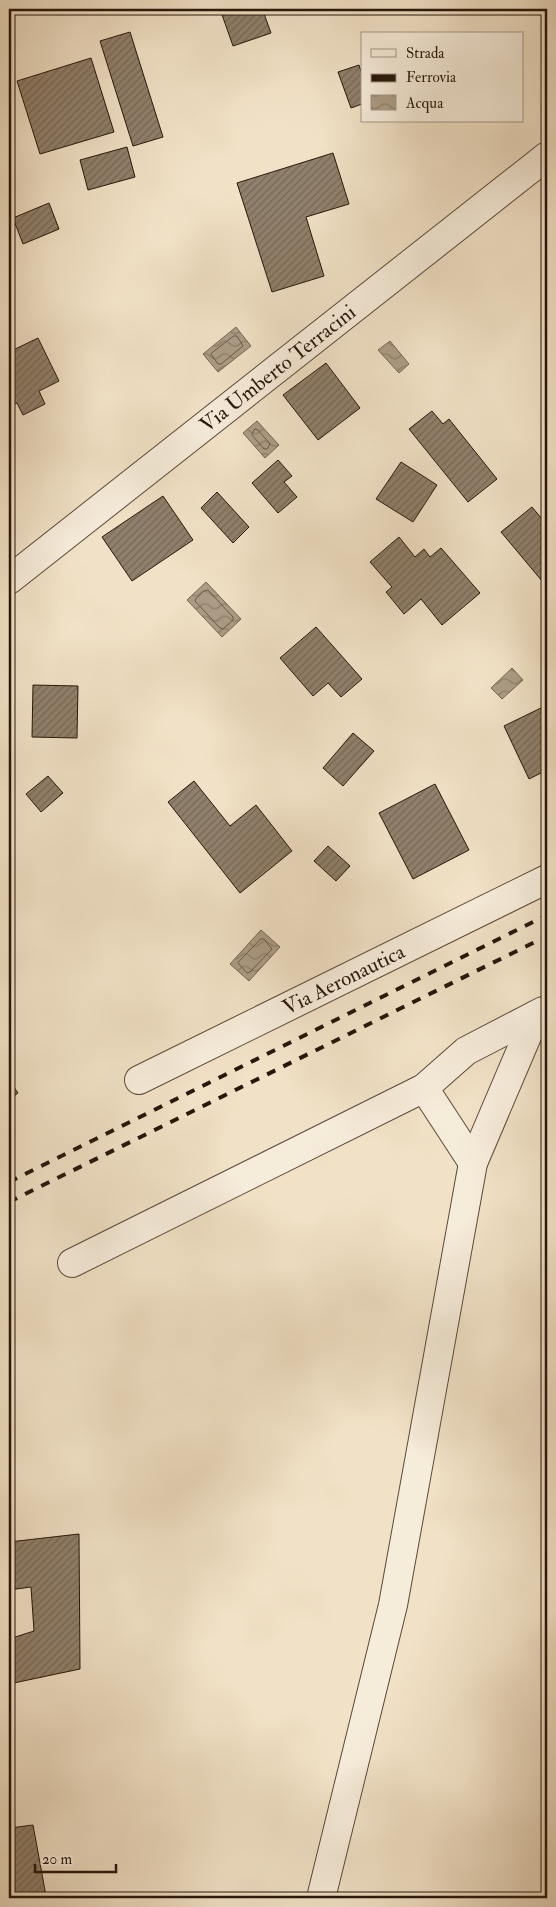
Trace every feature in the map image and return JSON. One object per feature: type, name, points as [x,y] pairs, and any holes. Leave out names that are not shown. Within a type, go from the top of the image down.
[{"type":"street","name":"Via Umberto Terracini","points":[[9,580],[547,156]]},
{"type":"street","name":"Via Aeronautica","points":[[139,1080],[547,879]]},
{"type":"street","points":[[72,1263],[424,1088],[466,1051],[542,1012]]},
{"type":"street","points":[[320,1898],[393,1605],[473,1163],[542,1012]]},
{"type":"street","points":[[424,1088],[473,1163]]},
{"type":"water","points":[[236,327],[251,346],[218,372],[203,354]]},
{"type":"water","points":[[390,341],[409,364],[399,373],[378,350]]},
{"type":"water","points":[[257,421],[279,445],[265,458],[243,433]]},
{"type":"water","points":[[206,582],[241,619],[222,637],[187,600]]},
{"type":"water","points":[[512,668],[523,680],[502,699],[491,688]]},
{"type":"water","points":[[261,930],[280,947],[249,981],[230,964]]},
{"type":"building","points":[[220,9],[270,9],[263,11],[271,33],[233,46]]},
{"type":"building","points":[[130,32],[163,137],[133,146],[100,41]]},
{"type":"building","points":[[91,58],[114,132],[40,154],[17,81]]},
{"type":"building","points":[[359,65],[361,71],[361,104],[351,108],[338,72]]},
{"type":"building","points":[[127,147],[135,177],[88,190],[80,160]]},
{"type":"building","points":[[333,153],[349,204],[306,217],[324,276],[272,292],[237,183]]},
{"type":"building","points":[[49,203],[59,229],[23,244],[13,218]]},
{"type":"building","points":[[38,338],[59,381],[39,391],[45,404],[23,415],[17,403],[9,407],[9,352]]},
{"type":"building","points":[[326,363],[360,408],[318,440],[283,395]]},
{"type":"building","points":[[432,411],[443,424],[449,419],[497,479],[468,502],[409,429]]},
{"type":"building","points":[[278,460],[292,476],[284,482],[297,497],[278,513],[252,483]]},
{"type":"building","points":[[401,462],[437,485],[413,522],[376,499]]},
{"type":"building","points":[[217,492],[249,527],[233,543],[201,508]]},
{"type":"building","points":[[163,496],[193,540],[132,581],[102,537]]},
{"type":"building","points":[[532,507],[547,525],[547,577],[542,581],[501,532]]},
{"type":"building","points":[[399,537],[415,557],[424,549],[430,557],[441,548],[480,593],[442,625],[421,599],[404,614],[386,592],[392,587],[370,562]]},
{"type":"building","points":[[316,627],[362,679],[341,697],[328,683],[313,696],[280,658]]},
{"type":"building","points":[[33,685],[78,686],[77,738],[32,737]]},
{"type":"building","points":[[547,705],[547,770],[529,779],[504,726]]},
{"type":"building","points":[[353,733],[374,751],[343,786],[323,768]]},
{"type":"building","points":[[48,776],[63,793],[41,812],[26,794]]},
{"type":"building","points":[[194,781],[230,826],[256,805],[292,851],[240,893],[168,802]]},
{"type":"building","points":[[435,784],[469,850],[413,879],[379,813]]},
{"type":"building","points":[[328,846],[350,866],[336,881],[314,861]]},
{"type":"building","points":[[9,1080],[18,1093],[9,1100]]},
{"type":"building","points":[[79,1534],[80,1669],[9,1684],[9,1639],[34,1631],[31,1587],[9,1590],[9,1542]]},
{"type":"building","points":[[33,1825],[46,1896],[9,1898],[9,1851],[14,1850],[10,1828]]},
{"type":"railway","points":[[9,1182],[547,915]]},
{"type":"railway","points":[[9,1202],[547,936]]}]
